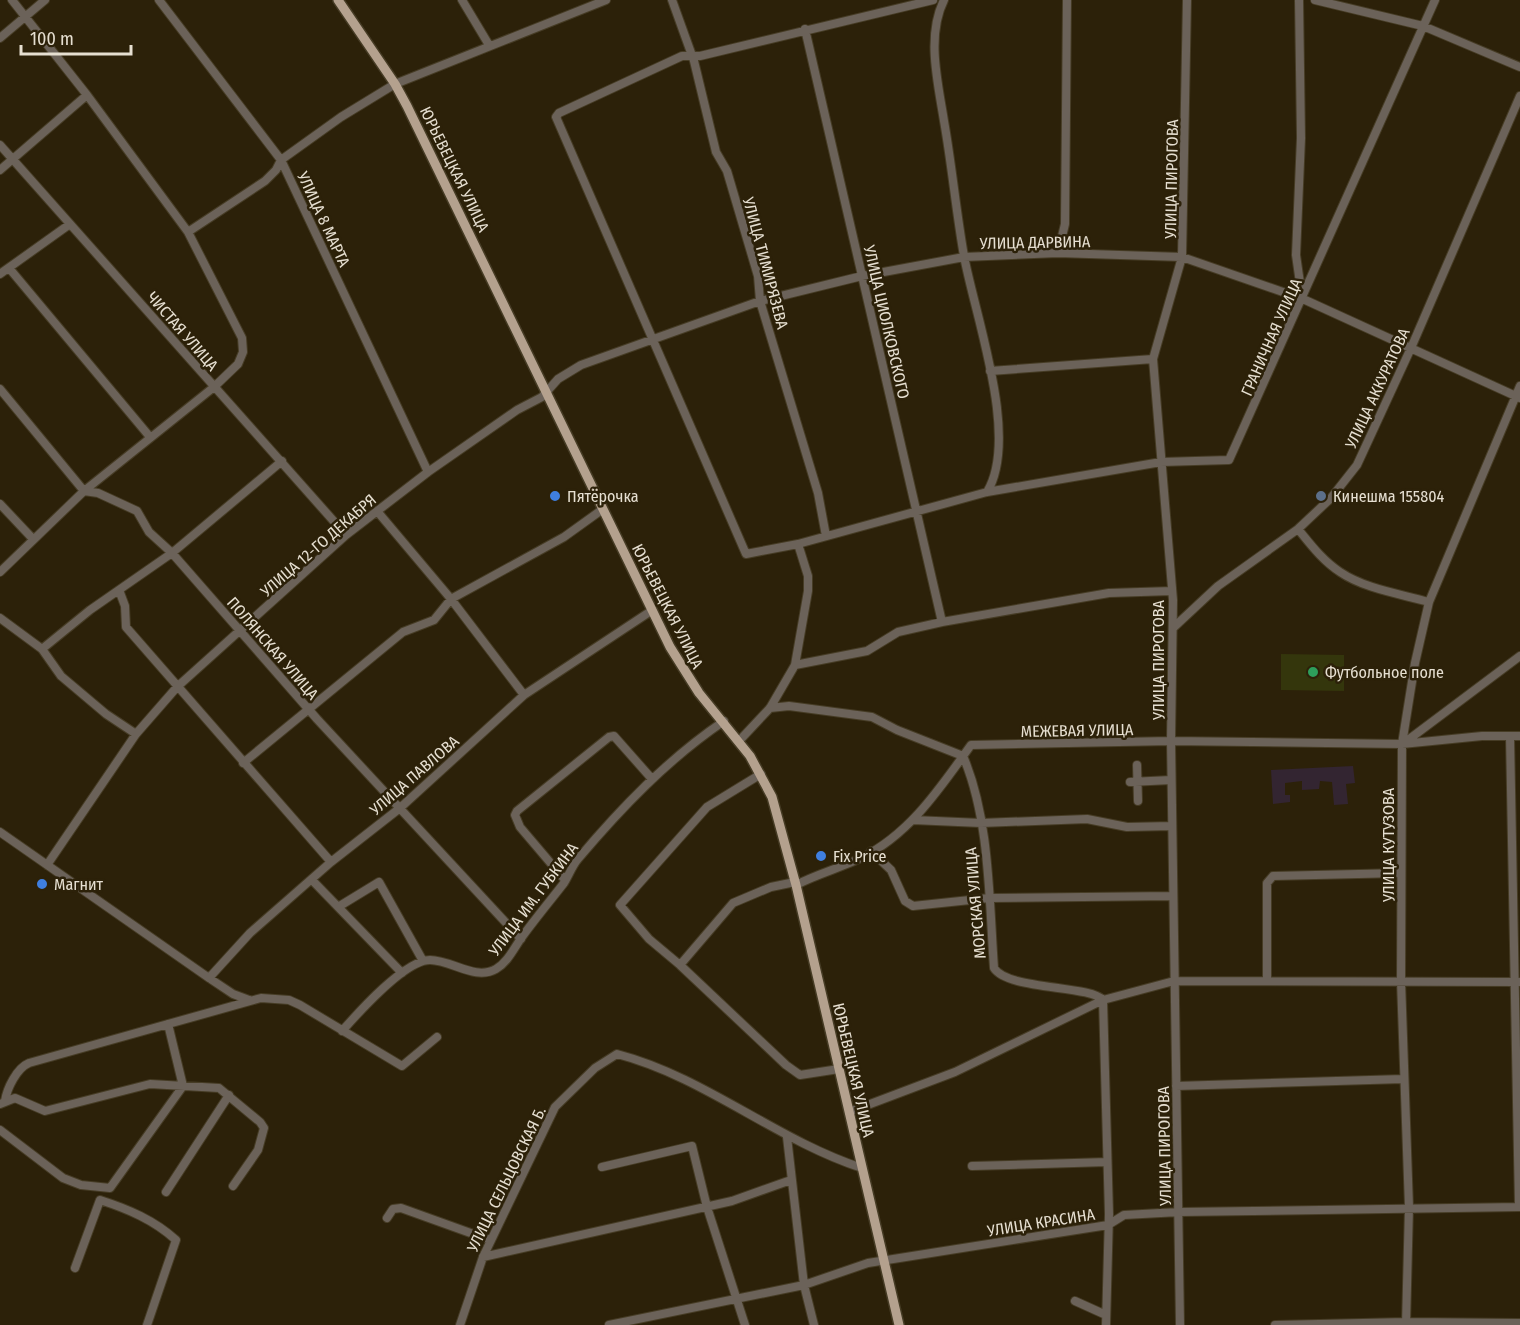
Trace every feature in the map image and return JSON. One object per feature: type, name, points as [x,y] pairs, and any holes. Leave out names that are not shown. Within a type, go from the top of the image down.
[{"type":"main road","name":"ЮРЬЕВЕЦКАЯ УЛИЦА","points":[[338,0],[395,84],[547,391],[651,611],[683,670],[739,741],[761,774],[776,806],[900,1325]]},
{"type":"street","points":[[0,572],[84,491],[214,387],[238,364],[243,352],[242,338],[188,232],[87,95],[12,0]]},
{"type":"street","points":[[0,38],[45,0]]},
{"type":"street","name":"УЛИЦА 8 МАРТА","points":[[159,0],[281,160],[428,472]]},
{"type":"street","points":[[462,0],[489,45]]},
{"type":"street","points":[[188,232],[265,181],[276,170],[281,160],[341,117],[395,84],[606,0]]},
{"type":"street","name":"УЛИЦА ТИМИРЯЗЕВА","points":[[672,0],[691,56],[716,152],[727,171],[758,276],[760,301],[818,493],[826,536]]},
{"type":"street","points":[[933,0],[691,56],[682,56],[559,113],[556,117],[746,554],[798,544],[987,492],[995,479],[999,441],[990,371],[964,257],[935,67],[937,19],[944,0]]},
{"type":"street","points":[[1058,253],[1065,224],[1068,0]]},
{"type":"street","name":"УЛИЦА ПИРОГОВА","points":[[1180,1325],[1171,741],[1173,628],[1154,359],[1182,257],[1187,0]]},
{"type":"street","points":[[1299,0],[1301,138],[1296,255],[1302,299]]},
{"type":"street","points":[[1314,0],[1423,26],[1520,66]]},
{"type":"street","name":"ГРАНИЧНАЯ УЛИЦА","points":[[987,492],[1161,462],[1226,462],[1231,458],[1435,0]]},
{"type":"street","name":"УЛИЦА ЦИОЛКОВСКОГО","points":[[805,29],[942,622]]},
{"type":"street","points":[[0,170],[87,95]]},
{"type":"street","name":"УЛИЦА АККУРАТОВА","points":[[1173,628],[1218,586],[1298,529],[1331,498],[1357,465],[1411,348],[1520,96]]},
{"type":"street","name":"ЧИСТАЯ УЛИЦА","points":[[0,145],[346,535]]},
{"type":"street","points":[[0,274],[70,224]]},
{"type":"street","name":"УЛИЦА ДАРВИНА","points":[[547,391],[558,379],[580,365],[760,301],[862,276],[964,257],[1058,253],[1182,257],[1302,299],[1518,397]]},
{"type":"street","points":[[9,268],[150,437]]},
{"type":"street","points":[[990,371],[1154,359]]},
{"type":"street","name":"УЛИЦА КУТУЗОВА","points":[[1406,1323],[1408,1207],[1401,981],[1402,744],[1415,663],[1429,602],[1518,397],[1520,386]]},
{"type":"street","points":[[0,389],[84,491]]},
{"type":"street","name":"УЛИЦА 12-ГО ДЕКАБРЯ","points":[[47,865],[136,734],[177,687],[346,535],[428,472],[547,391]]},
{"type":"street","points":[[42,650],[171,553],[282,461]]},
{"type":"street","name":"ПОЛЯНСКАЯ УЛИЦА","points":[[84,491],[98,493],[137,511],[149,532],[171,553],[308,708],[521,939]]},
{"type":"street","points":[[0,504],[33,538]]},
{"type":"street","points":[[243,763],[403,632],[434,620],[451,599],[564,537],[603,509]]},
{"type":"street","points":[[377,511],[451,599],[524,695]]},
{"type":"street","points":[[1298,529],[1321,557],[1342,574],[1365,584],[1429,602]]},
{"type":"street","points":[[739,741],[770,708],[795,665],[808,591],[808,576],[798,544]]},
{"type":"street","points":[[119,590],[125,606],[126,627],[331,862]]},
{"type":"street","points":[[795,665],[867,651],[898,632],[942,622],[1109,592],[1172,591]]},
{"type":"street","name":"УЛИЦА ПАВЛОВА","points":[[209,978],[250,933],[331,862],[400,808],[524,695],[651,611]]},
{"type":"street","points":[[0,618],[42,650],[61,676],[106,714],[136,734]]},
{"type":"street","points":[[1402,744],[1520,656]]},
{"type":"street","points":[[770,708],[789,706],[872,717],[897,730],[963,756]]},
{"type":"street","name":"УЛИЦА ИМ. ГУБКИНА","points":[[423,961],[430,960],[473,972],[487,972],[506,960],[565,880],[576,861],[652,779],[693,742],[724,721]]},
{"type":"street","points":[[565,880],[520,827],[515,815],[517,811],[609,737],[614,736],[652,779]]},
{"type":"street","name":"МЕЖЕВАЯ УЛИЦА","points":[[680,965],[733,903],[796,883],[871,851],[913,820],[928,805],[971,745],[1171,741],[1402,744],[1482,736],[1520,736]]},
{"type":"street","points":[[1510,736],[1517,982],[1519,1207]]},
{"type":"street","name":"МОРСКАЯ УЛИЦА","points":[[963,756],[973,780],[981,823],[997,972],[1054,989],[1095,994],[1102,1000]]},
{"type":"street","points":[[1137,765],[1134,781],[1138,801]]},
{"type":"street","points":[[761,774],[707,807],[620,905],[649,939],[680,965],[786,1065],[800,1075],[825,1073],[839,1069]]},
{"type":"street","points":[[1134,781],[1172,780]]},
{"type":"street","points":[[913,820],[981,823],[1079,819],[1127,827],[1172,826]]},
{"type":"street","points":[[0,832],[232,994],[251,1000]]},
{"type":"street","points":[[871,851],[891,870],[908,904],[989,898],[1173,896]]},
{"type":"street","points":[[1267,981],[1267,883],[1269,878],[1273,876],[1401,873]]},
{"type":"street","points":[[312,880],[402,972]]},
{"type":"street","points":[[338,907],[379,882],[423,961],[402,972],[368,1002],[342,1031]]},
{"type":"street","points":[[849,1112],[955,1072],[1102,1000],[1174,981],[1517,982]]},
{"type":"street","points":[[3,1103],[6,1091],[21,1066],[251,1000],[289,1000],[402,1066],[437,1037]]},
{"type":"street","points":[[1102,1000],[1108,1225],[1106,1325]]},
{"type":"street","points":[[0,1130],[63,1178],[81,1185],[110,1188],[183,1086],[168,1024]]},
{"type":"street","name":"УЛИЦА СЕЛЬЦОВСКАЯ Б.","points":[[460,1325],[490,1240],[555,1107],[595,1068],[617,1054],[649,1062],[756,1116],[787,1137],[834,1159],[862,1168]]},
{"type":"street","points":[[1176,1086],[1403,1079]]},
{"type":"street","points":[[3,1103],[15,1098],[45,1112],[139,1086],[219,1088],[264,1128],[258,1150],[233,1186]]},
{"type":"street","points":[[166,1192],[229,1095]]},
{"type":"street","points":[[787,1137],[804,1285],[814,1325]]},
{"type":"street","points":[[602,1167],[689,1144],[745,1325]]},
{"type":"street","points":[[972,1166],[1107,1162]]},
{"type":"street","points":[[483,1257],[732,1201],[791,1180]]},
{"type":"street","points":[[75,1268],[100,1200],[146,1218],[176,1240],[147,1325]]},
{"type":"street","name":"УЛИЦА КРАСИНА","points":[[609,1325],[804,1285],[868,1263],[1108,1225],[1124,1215],[1408,1207],[1519,1207]]},
{"type":"street","points":[[387,1218],[393,1209],[401,1208],[490,1240]]},
{"type":"street","points":[[1075,1301],[1106,1316]]},
{"type":"street","points":[[1275,1325],[1520,1323]]},
{"type":"shaded area","name":"Футбольное поле","points":[[1281,654],[1344,655],[1344,691],[1281,690]]},
{"type":"shaded area","points":[[1353,766],[1355,783],[1346,784],[1348,804],[1334,805],[1332,782],[1320,781],[1319,789],[1302,790],[1302,781],[1285,783],[1285,795],[1290,795],[1290,802],[1273,804],[1271,770]]},
{"type":"place","name":"Пятёрочка","points":[[555,496]]},
{"type":"place","name":"Кинешма 155804","points":[[1321,496]]},
{"type":"place","name":"Футбольное поле","points":[[1313,672]]},
{"type":"place","name":"Fix Price","points":[[821,856]]},
{"type":"place","name":"Магнит","points":[[42,884]]}]
